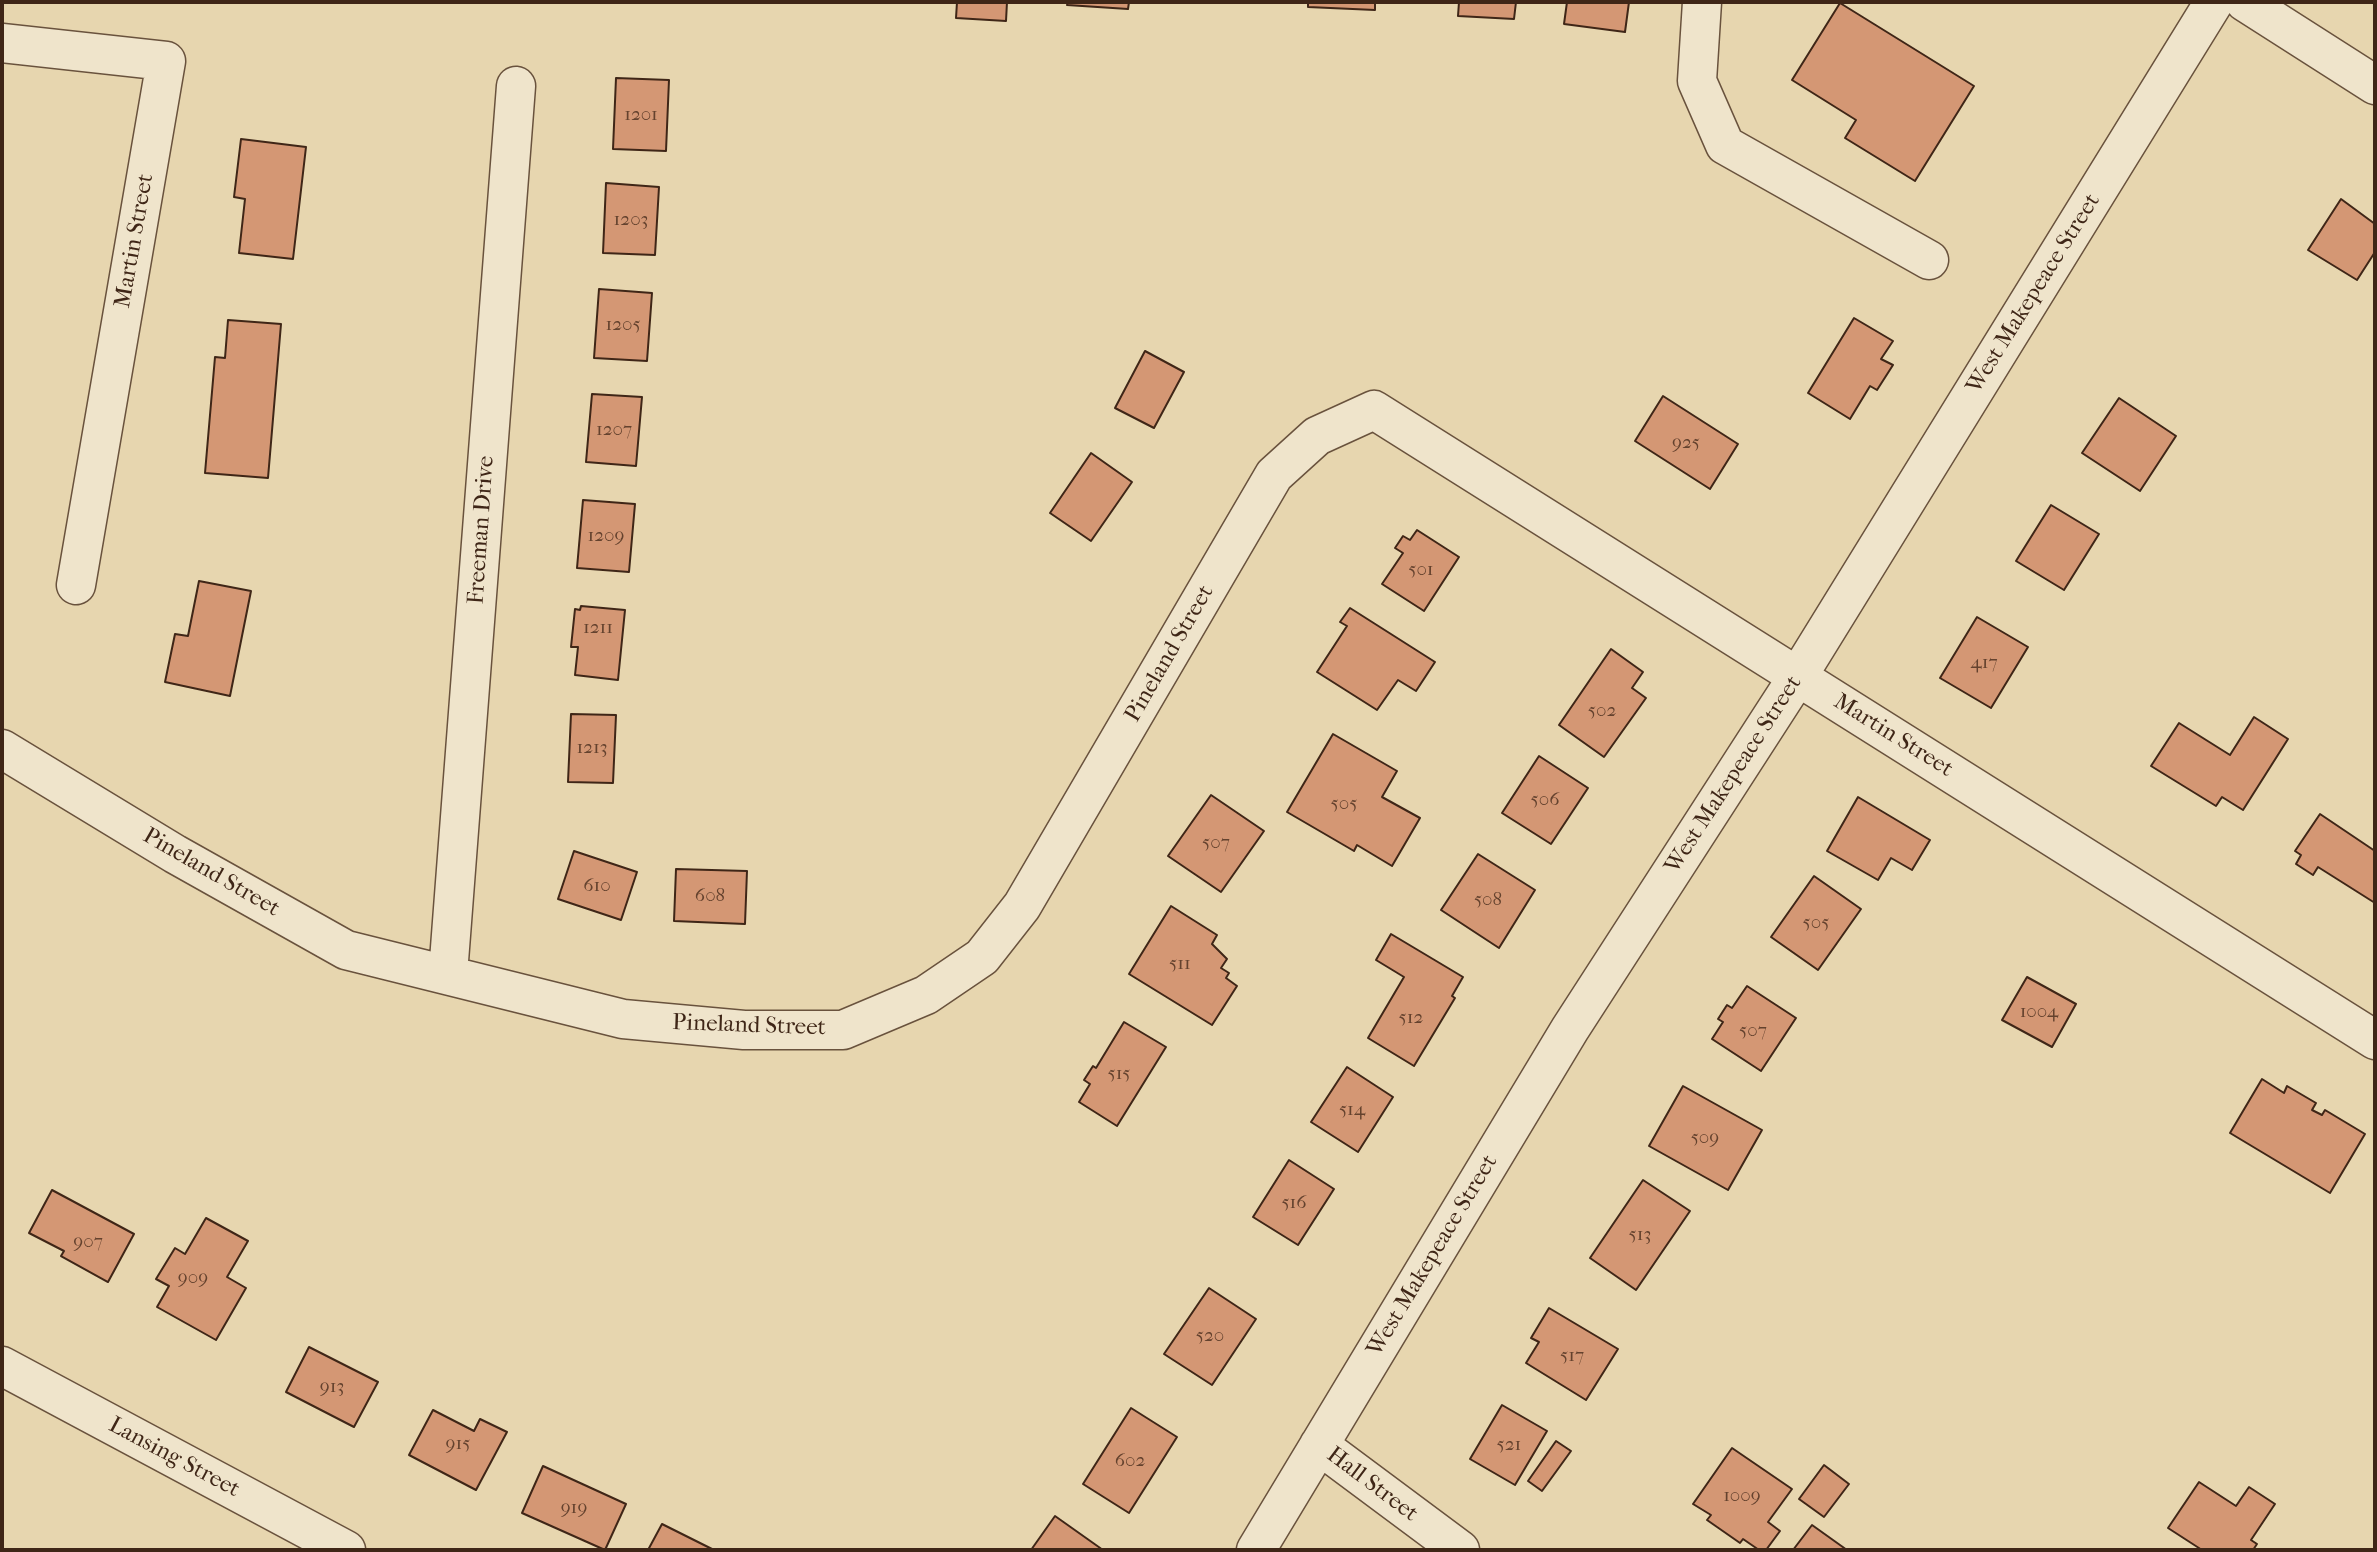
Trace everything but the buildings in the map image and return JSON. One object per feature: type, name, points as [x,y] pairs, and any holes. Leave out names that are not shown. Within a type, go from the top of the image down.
[{"type":"street","points":[[1702,2],[1698,81],[1725,145],[1929,260]]},
{"type":"street","name":"West Makepeace Street","points":[[1256,1550],[1570,1029],[1798,676],[2214,2]]},
{"type":"street","points":[[2245,2],[2375,85]]},
{"type":"street","name":"Martin Street","points":[[2,43],[166,61],[76,585]]},
{"type":"street","name":"Freeman Drive","points":[[448,974],[516,86]]},
{"type":"street","name":"Martin Street","points":[[1374,410],[2375,1040]]},
{"type":"street","name":"Pineland Street","points":[[2,749],[175,854],[346,950],[623,1019],[744,1030],[843,1030],[926,995],[982,957],[1022,906],[1274,475],[1317,436],[1374,410]]},
{"type":"street","name":"Lansing Street","points":[[2,1366],[346,1550]]},
{"type":"street","name":"Hall Street","points":[[1319,1445],[1460,1550]]}]
